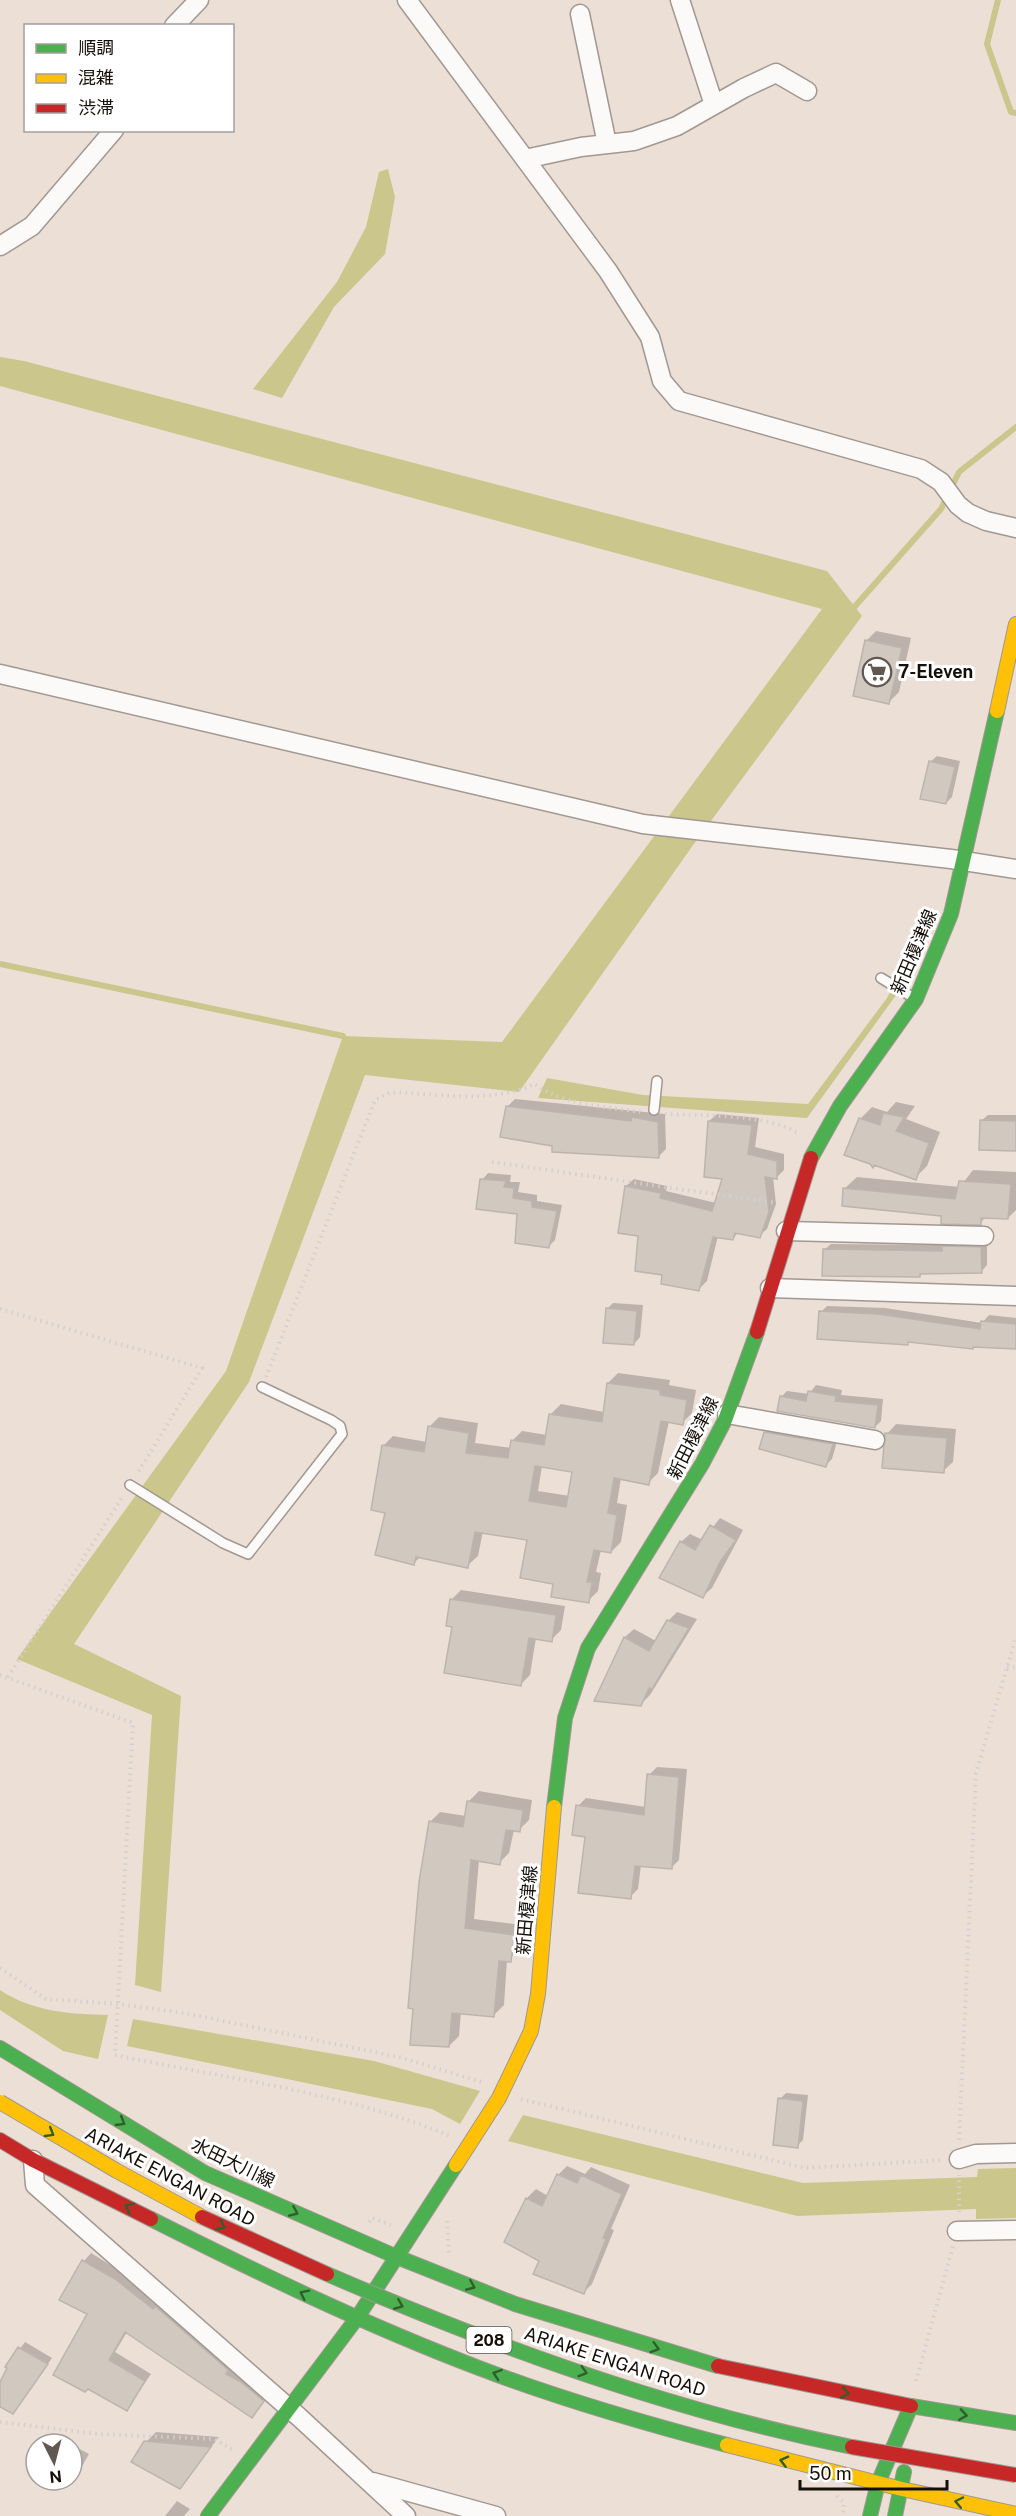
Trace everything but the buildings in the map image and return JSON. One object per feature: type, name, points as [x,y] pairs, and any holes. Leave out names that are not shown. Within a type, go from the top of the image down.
[{"type":"main road","name":"新田榎津線","points":[[397,2256],[501,2094],[531,2031],[538,1994],[555,1779],[565,1718],[588,1648],[696,1474],[727,1414],[751,1352],[809,1161],[840,1106],[916,999],[951,914],[1016,624]]},
{"type":"main road","name":"水田大川線","points":[[0,2048],[205,2173],[515,2304],[729,2369],[911,2406],[1016,2423]]},
{"type":"main road","name":"ARIAKE ENGAN ROAD","points":[[0,2102],[157,2194],[232,2231],[468,2333],[698,2408],[804,2436],[968,2469],[1016,2475]]},
{"type":"main road","name":"ARIAKE ENGAN ROAD","points":[[0,2116],[143,2199],[229,2242],[371,2307],[463,2343],[563,2378],[693,2418],[818,2449],[927,2472],[1016,2487]]},
{"type":"main road","points":[[0,2140],[33,2160],[357,2318],[480,2368],[605,2411],[729,2447],[1016,2514]]},
{"type":"main road","points":[[208,2516],[357,2318],[397,2256]]},
{"type":"main road","points":[[870,2516],[878,2483],[911,2406]]},
{"type":"main road","points":[[895,2516],[902,2489],[911,2406]]},
{"type":"street","points":[[176,24],[199,0]]},
{"type":"street","points":[[407,0],[626,299],[650,337],[662,381],[679,401],[921,469],[941,482],[958,506],[986,521],[1016,528]]},
{"type":"street","points":[[680,0],[714,105]]},
{"type":"street","points":[[580,14],[607,144]]},
{"type":"street","points":[[525,159],[634,141],[677,126],[776,73],[807,91]]},
{"type":"street","points":[[0,246],[32,226],[112,132]]},
{"type":"street","points":[[0,674],[657,826],[964,860],[1016,869]]},
{"type":"street","points":[[786,1231],[984,1236]]},
{"type":"street","points":[[770,1288],[1016,1296]]},
{"type":"street","points":[[727,1414],[875,1440]]},
{"type":"street","points":[[959,2166],[976,2154],[1016,2153]]},
{"type":"street","points":[[33,2160],[35,2185],[290,2410],[406,2516]]},
{"type":"street","points":[[958,2224],[1016,2230]]},
{"type":"street","points":[[368,2481],[496,2516]]},
{"type":"lane","points":[[881,978],[916,999]]},
{"type":"lane","points":[[653,1111],[657,1081]]},
{"type":"lane","points":[[130,1485],[223,1543],[248,1554],[342,1434],[340,1426],[331,1419],[262,1387]]},
{"type":"path","points":[[262,1387],[375,1100],[397,1092],[492,1096],[514,1093],[535,1084],[554,1096],[574,1102],[642,1112]]},
{"type":"path","points":[[653,1111],[743,1119],[786,1126],[804,1138]]},
{"type":"path","points":[[492,1162],[794,1206]]},
{"type":"path","points":[[0,1309],[202,1368],[8,1677]]},
{"type":"path","points":[[911,2406],[958,2224],[976,1773],[1016,1637]]},
{"type":"path","points":[[1007,1668],[1016,1667]]},
{"type":"path","points":[[0,1675],[133,1723],[115,2055],[328,2099],[406,2118],[473,2140]]},
{"type":"path","points":[[0,1968],[46,1999],[118,2004],[184,2013],[399,2056],[501,2094]]},
{"type":"path","points":[[516,2108],[524,2090]]},
{"type":"path","points":[[520,2099],[806,2168],[959,2166]]},
{"type":"path","points":[[447,2217],[449,2260]]},
{"type":"path","points":[[0,2422],[98,2434],[215,2439],[248,2462]]},
{"type":"shaded area","points":[[388,169],[395,197],[385,254],[334,307],[282,398],[253,389],[337,282],[366,227],[379,172]]},
{"type":"shaded area","points":[[0,357],[24,361],[827,571],[862,616],[691,848],[519,1092],[365,1075],[249,1382],[74,1644],[181,1696],[161,1992],[135,1985],[152,1715],[17,1659],[226,1371],[343,1036],[502,1042],[822,609],[0,386]]},
{"type":"shaded area","points":[[923,926],[930,932],[915,969],[807,1118],[538,1098],[547,1078],[643,1095],[808,1104],[887,998]]},
{"type":"shaded area","points":[[0,1990],[25,2003],[39,2007],[80,2014],[108,2015],[98,2059],[63,2051],[0,2010]]},
{"type":"shaded area","points":[[133,2019],[374,2061],[480,2091],[460,2124],[432,2109],[127,2046]]},
{"type":"shaded area","points":[[523,2115],[803,2183],[977,2177],[978,2169],[1016,2168],[1016,2218],[976,2219],[976,2209],[797,2216],[508,2141]]},
{"type":"waterway","points":[[998,0],[987,44],[1011,112],[1016,113]]},
{"type":"waterway","points":[[850,612],[941,509],[959,472],[1016,427]]},
{"type":"waterway","points":[[0,964],[343,1036]]},
{"type":"traffic: fast","points":[[811,1158],[840,1106],[916,999],[951,914],[997,711]]},
{"type":"traffic: fast","points":[[554,1807],[565,1718],[588,1648],[702,1464],[725,1420],[757,1332]]},
{"type":"traffic: fast","points":[[0,2048],[205,2173],[397,2257],[515,2304],[718,2366]]},
{"type":"traffic: fast","points":[[208,2516],[357,2318],[456,2165]]},
{"type":"traffic: fast","points":[[151,2219],[313,2298],[437,2351],[571,2400],[727,2445]]},
{"type":"traffic: fast","points":[[327,2274],[455,2327],[651,2396],[718,2415],[852,2447]]},
{"type":"traffic: fast","points":[[870,2516],[878,2483],[911,2406]]},
{"type":"traffic: fast","points":[[911,2406],[1016,2423]]},
{"type":"traffic: fast","points":[[895,2516],[904,2472]]},
{"type":"traffic: slow","points":[[997,711],[1016,624]]},
{"type":"traffic: slow","points":[[456,2165],[499,2098],[531,2031],[538,1994],[554,1807]]},
{"type":"traffic: slow","points":[[0,2102],[117,2171],[202,2217]]},
{"type":"traffic: slow","points":[[727,2445],[902,2489]]},
{"type":"traffic: slow","points":[[902,2489],[1016,2514]]},
{"type":"traffic: jam","points":[[757,1332],[811,1158]]},
{"type":"traffic: jam","points":[[0,2140],[33,2160],[151,2219]]},
{"type":"traffic: jam","points":[[202,2217],[327,2274]]},
{"type":"traffic: jam","points":[[718,2366],[911,2406]]},
{"type":"traffic: jam","points":[[852,2447],[1016,2475]]},
{"type":"place","name":"7-Eleven","points":[[877,672]]}]
